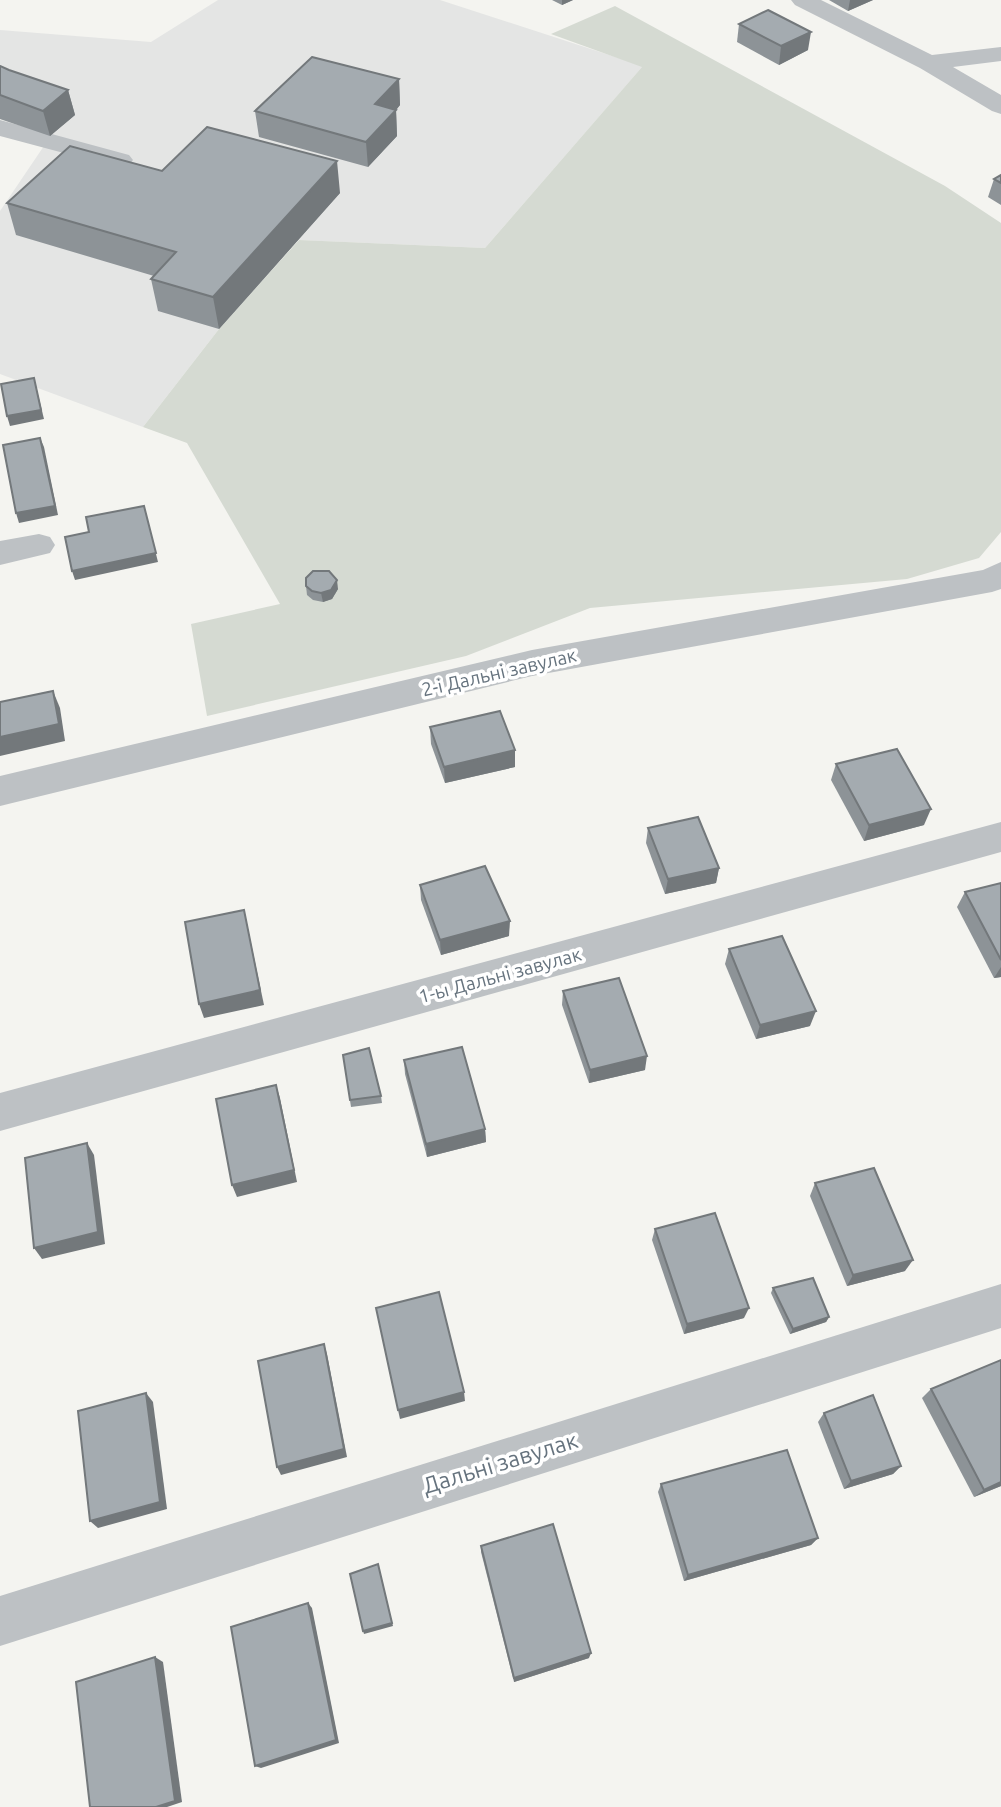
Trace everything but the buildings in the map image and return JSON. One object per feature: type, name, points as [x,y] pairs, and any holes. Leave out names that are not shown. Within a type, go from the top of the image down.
[{"type":"street","points":[[803,0],[929,63],[1001,106]]},
{"type":"street","points":[[929,63],[1001,54]]},
{"type":"street","points":[[0,128],[148,167]]},
{"type":"street","points":[[0,553],[39,545]]},
{"type":"street","name":"2-і Дальні завулак","points":[[0,791],[532,663],[992,580],[1001,574]]},
{"type":"street","name":"1-ы Дальні завулак","points":[[0,1112],[1001,838]]},
{"type":"street","name":"Дальні завулак","points":[[0,1621],[1001,1306]]},
{"type":"shaded area","points":[[218,0],[440,0],[643,66],[485,248],[298,240],[219,329],[143,427],[0,374],[0,211],[50,137],[0,119],[0,30],[151,42]]},
{"type":"shaded area","points":[[615,6],[945,186],[1001,223],[1001,532],[979,558],[907,579],[590,608],[466,656],[207,716],[191,624],[280,604],[187,443],[143,427],[219,329],[299,240],[485,248],[642,67],[551,34]]}]
